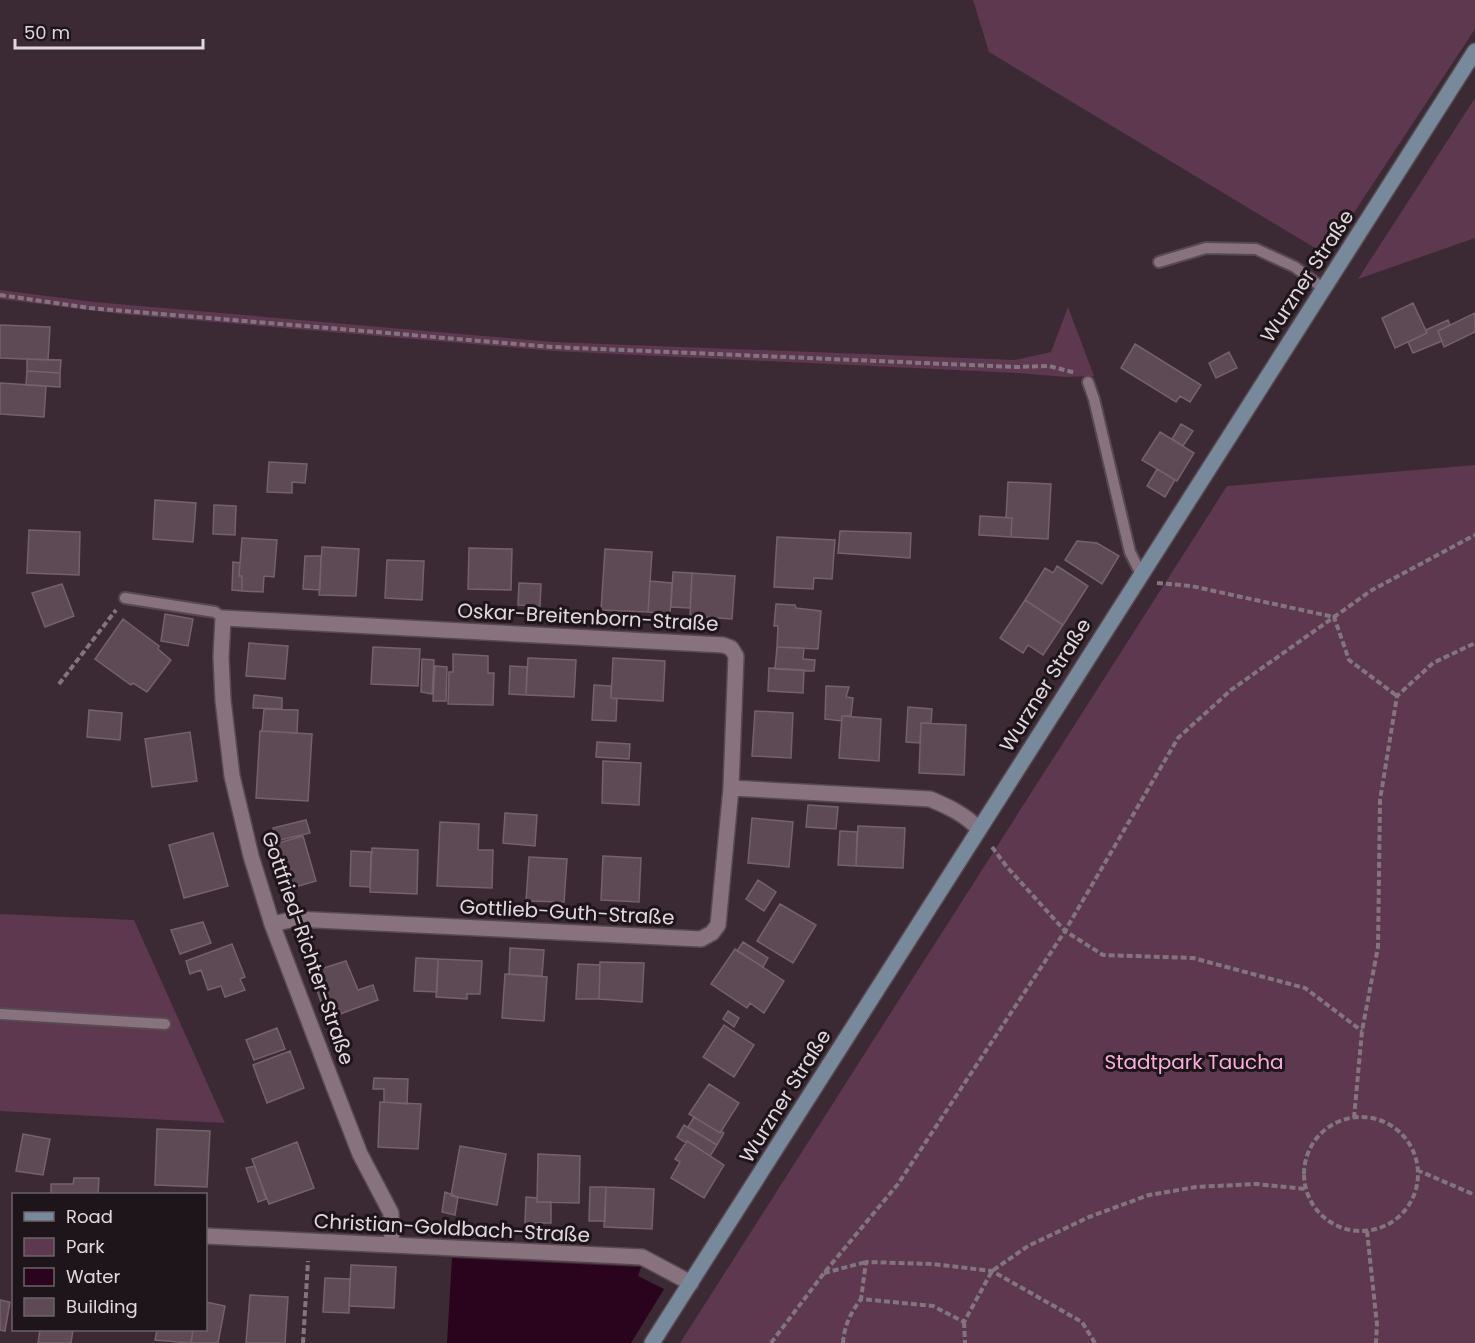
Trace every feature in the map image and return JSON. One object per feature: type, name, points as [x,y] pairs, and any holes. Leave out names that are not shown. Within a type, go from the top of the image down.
[{"type":"street","name":"Wurzner Straße","points":[[652,1343],[1475,51]]},
{"type":"street","name":"Oskar-Breitenborn-Straße","points":[[223,618],[723,645],[731,648],[736,656],[731,788]]},
{"type":"street","name":"Gottfried-Richter-Straße","points":[[223,618],[221,657],[223,700],[232,776],[251,856],[273,924],[360,1154],[391,1213],[392,1245]]},
{"type":"street","points":[[731,788],[930,800],[966,816],[979,829]]},
{"type":"street","name":"Gottlieb-Guth-Straße","points":[[273,924],[295,919],[701,939],[712,933],[718,925],[731,788]]},
{"type":"street","name":"Christian-Goldbach-Straße","points":[[207,1236],[642,1257],[691,1284]]},
{"type":"lane","points":[[1159,262],[1206,248],[1256,249],[1295,267],[1324,289]]},
{"type":"lane","points":[[1089,382],[1131,552],[1141,574]]},
{"type":"lane","points":[[125,598],[215,612],[223,618]]},
{"type":"lane","points":[[0,1014],[165,1024]]},
{"type":"path","points":[[0,295],[90,308],[553,347],[993,366],[1049,366],[1077,373],[1089,382]]},
{"type":"path","points":[[771,1343],[824,1273],[898,1184],[1065,931],[1178,738],[1231,690],[1372,590],[1475,535]]},
{"type":"path","points":[[1141,574],[1157,583],[1191,586],[1334,617]]},
{"type":"path","points":[[59,684],[125,598]]},
{"type":"path","points":[[1334,617],[1349,660],[1397,696]]},
{"type":"path","points":[[1354,1118],[1362,1031],[1378,947],[1380,800],[1397,696],[1433,663],[1475,643]]},
{"type":"path","points":[[979,829],[1007,867],[1065,931],[1103,955],[1193,958],[1305,988],[1362,1031]]},
{"type":"path","points":[[1354,1118],[1369,1118],[1395,1129],[1406,1139],[1413,1152],[1417,1170],[1418,1180],[1414,1194],[1398,1218],[1367,1231],[1348,1230],[1329,1222],[1315,1207],[1306,1189],[1304,1175],[1305,1161],[1318,1137],[1341,1121],[1354,1118]]},
{"type":"path","points":[[1417,1170],[1475,1195]]},
{"type":"path","points":[[965,1343],[964,1322],[992,1270],[1028,1246],[1089,1217],[1149,1195],[1196,1187],[1256,1184],[1306,1189]]},
{"type":"path","points":[[1367,1231],[1377,1325],[1376,1343]]},
{"type":"path","points":[[303,1343],[309,1242]]},
{"type":"path","points":[[824,1273],[866,1262],[933,1264],[992,1270],[1082,1322],[1095,1343]]},
{"type":"path","points":[[843,1343],[851,1311],[861,1299],[866,1262]]},
{"type":"path","points":[[861,1299],[933,1306],[964,1322]]},
{"type":"green space","points":[[973,0],[1475,0],[1475,29],[1328,252],[1320,251],[989,52]]},
{"type":"green space","points":[[1475,98],[1475,238],[1358,279]]},
{"type":"green space","points":[[0,290],[94,302],[554,342],[1015,360],[1051,352],[1068,307],[1094,376],[1066,377],[554,351],[120,314],[0,299]]},
{"type":"green space","name":"Stadtpark Taucha","points":[[1475,465],[1475,1343],[680,1343],[1227,486]]},
{"type":"green space","points":[[0,914],[134,920],[225,1123],[0,1111]]},
{"type":"water","points":[[452,1258],[641,1267],[638,1276],[664,1289],[631,1343],[447,1343]]},
{"type":"building","points":[[1413,303],[1427,333],[1395,348],[1382,318]]},
{"type":"building","points":[[1475,313],[1475,332],[1444,347],[1438,331]]},
{"type":"building","points":[[1448,320],[1450,325],[1438,331],[1442,341],[1413,353],[1408,342],[1427,333],[1426,330]]},
{"type":"building","points":[[0,325],[50,327],[48,360],[0,358]]},
{"type":"building","points":[[1135,344],[1201,385],[1190,402],[1180,396],[1176,402],[1121,368]]},
{"type":"building","points":[[1229,352],[1237,368],[1216,378],[1209,363]]},
{"type":"building","points":[[27,359],[61,360],[60,373],[27,371]]},
{"type":"building","points":[[27,371],[60,373],[60,387],[26,385]]},
{"type":"building","points":[[0,383],[46,386],[44,417],[0,414]]},
{"type":"building","points":[[1181,424],[1193,431],[1183,446],[1172,439]]},
{"type":"building","points":[[1160,432],[1194,453],[1177,481],[1142,460]]},
{"type":"building","points":[[269,462],[307,464],[305,483],[292,482],[292,493],[267,492]]},
{"type":"building","points":[[1157,469],[1175,480],[1165,497],[1147,486]]},
{"type":"building","points":[[1008,482],[1051,484],[1048,539],[1011,537],[1012,518],[1006,518]]},
{"type":"building","points":[[155,500],[196,503],[193,542],[153,539]]},
{"type":"building","points":[[214,505],[236,506],[235,535],[213,534]]},
{"type":"building","points":[[980,516],[1012,518],[1011,537],[979,535]]},
{"type":"building","points":[[29,530],[80,532],[79,575],[27,573]]},
{"type":"building","points":[[840,531],[911,533],[910,558],[838,553]]},
{"type":"building","points":[[777,537],[835,540],[832,579],[814,578],[813,589],[774,587]]},
{"type":"building","points":[[242,538],[277,540],[274,577],[264,576],[263,592],[242,591],[242,576],[239,576]]},
{"type":"building","points":[[1077,541],[1097,543],[1119,556],[1102,584],[1065,560]]},
{"type":"building","points":[[322,547],[359,549],[356,596],[319,595]]},
{"type":"building","points":[[469,548],[512,549],[511,590],[468,589]]},
{"type":"building","points":[[605,549],[652,552],[648,612],[601,610]]},
{"type":"building","points":[[305,556],[321,556],[320,590],[303,589]]},
{"type":"building","points":[[387,560],[424,561],[422,600],[385,598]]},
{"type":"building","points":[[233,562],[240,563],[239,576],[242,576],[242,591],[232,590]]},
{"type":"building","points":[[1057,566],[1088,586],[1063,625],[1025,600],[1045,568],[1053,573]]},
{"type":"building","points":[[673,572],[692,573],[690,608],[671,607]]},
{"type":"building","points":[[692,573],[735,576],[732,619],[690,616]]},
{"type":"building","points":[[650,581],[672,583],[670,614],[648,612]]},
{"type":"building","points":[[519,583],[541,584],[540,606],[518,605]]},
{"type":"building","points":[[62,584],[74,616],[45,627],[32,593]]},
{"type":"building","points":[[1025,600],[1063,625],[1043,655],[1028,645],[1023,653],[1000,638]]},
{"type":"building","points":[[776,604],[795,605],[796,608],[821,611],[818,649],[777,647],[778,626],[774,626]]},
{"type":"building","points":[[165,614],[193,619],[188,646],[161,641]]},
{"type":"building","points":[[123,619],[159,646],[158,649],[171,660],[147,692],[133,683],[131,685],[95,659]]},
{"type":"building","points":[[249,643],[288,646],[285,679],[246,676]]},
{"type":"building","points":[[373,647],[420,649],[418,686],[371,684]]},
{"type":"building","points":[[777,647],[804,648],[803,659],[815,660],[814,671],[775,669]]},
{"type":"building","points":[[453,654],[488,656],[488,673],[494,673],[493,705],[448,704],[449,672],[453,672]]},
{"type":"building","points":[[528,658],[576,660],[574,697],[526,695]]},
{"type":"building","points":[[613,658],[665,661],[663,701],[611,698]]},
{"type":"building","points":[[422,659],[434,660],[432,694],[421,692]]},
{"type":"building","points":[[435,666],[447,667],[446,701],[433,701]]},
{"type":"building","points":[[510,666],[527,667],[526,695],[509,694]]},
{"type":"building","points":[[769,668],[804,670],[803,693],[768,691]]},
{"type":"building","points":[[594,685],[611,686],[611,698],[617,699],[616,721],[592,720]]},
{"type":"building","points":[[826,686],[849,687],[846,697],[853,698],[851,716],[842,716],[842,721],[825,719]]},
{"type":"building","points":[[254,695],[282,698],[282,709],[253,708]]},
{"type":"building","points":[[908,707],[932,709],[931,723],[921,723],[920,743],[906,742]]},
{"type":"building","points":[[264,709],[298,710],[297,733],[262,731]]},
{"type":"building","points":[[89,710],[122,713],[120,740],[87,737]]},
{"type":"building","points":[[755,711],[793,713],[791,758],[752,756]]},
{"type":"building","points":[[842,716],[881,719],[879,761],[839,758]]},
{"type":"building","points":[[921,723],[966,725],[964,775],[919,773]]},
{"type":"building","points":[[260,731],[312,734],[308,801],[256,798]]},
{"type":"building","points":[[190,732],[197,781],[152,787],[145,739]]},
{"type":"building","points":[[597,742],[630,744],[629,759],[596,757]]},
{"type":"building","points":[[603,761],[641,763],[639,805],[602,803]]},
{"type":"building","points":[[808,805],[838,807],[836,829],[806,827]]},
{"type":"building","points":[[505,813],[537,815],[535,846],[503,843]]},
{"type":"building","points":[[752,818],[793,822],[789,867],[748,863]]},
{"type":"building","points":[[306,820],[310,833],[276,841],[273,828]]},
{"type":"building","points":[[440,822],[479,824],[478,850],[493,850],[492,888],[437,886]]},
{"type":"building","points":[[858,826],[905,828],[903,868],[856,866]]},
{"type":"building","points":[[840,831],[857,832],[856,866],[838,865]]},
{"type":"building","points":[[213,833],[228,886],[184,898],[169,845]]},
{"type":"building","points":[[303,836],[316,881],[281,891],[268,846]]},
{"type":"building","points":[[372,848],[418,850],[417,894],[370,892]]},
{"type":"building","points":[[351,851],[371,852],[370,887],[350,886]]},
{"type":"building","points":[[603,856],[641,858],[639,902],[601,900]]},
{"type":"building","points":[[529,857],[567,859],[564,902],[526,901]]},
{"type":"building","points":[[758,880],[776,892],[764,911],[746,899]]},
{"type":"building","points":[[780,904],[816,925],[793,963],[757,941]]},
{"type":"building","points":[[203,922],[211,943],[180,954],[171,930]]},
{"type":"building","points":[[743,942],[768,958],[763,967],[737,951]]},
{"type":"building","points":[[232,944],[245,977],[240,979],[245,990],[225,997],[221,986],[208,990],[201,970],[190,974],[186,961]]},
{"type":"building","points":[[510,948],[544,950],[542,976],[509,974]]},
{"type":"building","points":[[735,949],[784,981],[764,1013],[750,1003],[747,1008],[711,984]]},
{"type":"building","points":[[416,958],[438,959],[437,992],[414,991]]},
{"type":"building","points":[[438,959],[482,961],[480,994],[467,994],[467,999],[436,997]]},
{"type":"building","points":[[346,961],[358,990],[373,985],[378,1000],[340,1014],[335,1003],[323,1008],[311,972]]},
{"type":"building","points":[[600,962],[644,963],[642,1002],[599,999]]},
{"type":"building","points":[[578,964],[600,965],[599,999],[576,999]]},
{"type":"building","points":[[505,974],[547,977],[544,1021],[502,1018]]},
{"type":"building","points":[[728,1011],[739,1018],[734,1027],[723,1019]]},
{"type":"building","points":[[724,1025],[754,1045],[734,1077],[703,1057]]},
{"type":"building","points":[[277,1028],[285,1049],[254,1060],[246,1040]]},
{"type":"building","points":[[290,1051],[304,1088],[267,1103],[253,1065]]},
{"type":"building","points":[[374,1078],[408,1079],[407,1104],[384,1102],[384,1089],[373,1089]]},
{"type":"building","points":[[709,1084],[739,1103],[720,1133],[689,1114]]},
{"type":"building","points":[[380,1102],[421,1104],[418,1149],[378,1147]]},
{"type":"building","points":[[694,1117],[720,1133],[721,1131],[724,1133],[717,1145],[688,1127]]},
{"type":"building","points":[[684,1125],[717,1145],[710,1156],[677,1137]]},
{"type":"building","points":[[157,1129],[210,1131],[207,1187],[155,1185]]},
{"type":"building","points":[[23,1134],[50,1139],[43,1175],[16,1171]]},
{"type":"building","points":[[687,1141],[724,1165],[704,1198],[671,1178],[680,1162],[675,1159]]},
{"type":"building","points":[[297,1142],[314,1188],[269,1204],[252,1159]]},
{"type":"building","points":[[460,1146],[506,1154],[497,1205],[451,1196]]},
{"type":"building","points":[[538,1154],[580,1156],[579,1203],[537,1202]]},
{"type":"building","points":[[255,1166],[266,1199],[258,1202],[246,1168]]},
{"type":"building","points":[[74,1178],[99,1178],[98,1193],[51,1193],[51,1184],[73,1184]]},
{"type":"building","points":[[590,1187],[606,1187],[605,1221],[589,1221]]},
{"type":"building","points":[[606,1187],[654,1189],[652,1229],[604,1227]]},
{"type":"building","points":[[445,1192],[458,1197],[455,1215],[442,1212]]},
{"type":"building","points":[[526,1197],[537,1198],[537,1202],[551,1202],[551,1223],[525,1223]]},
{"type":"building","points":[[351,1265],[396,1267],[394,1308],[349,1306]]},
{"type":"building","points":[[325,1278],[350,1279],[349,1313],[323,1312]]},
{"type":"building","points":[[250,1295],[288,1297],[285,1343],[246,1343]]},
{"type":"building","points":[[0,1300],[10,1302],[5,1331],[0,1330]]},
{"type":"building","points":[[207,1302],[225,1306],[218,1343],[191,1343],[193,1331],[207,1331]]},
{"type":"building","points":[[40,1331],[73,1331],[71,1343],[38,1343]]},
{"type":"building","points":[[157,1331],[193,1331],[191,1343],[155,1340]]}]
